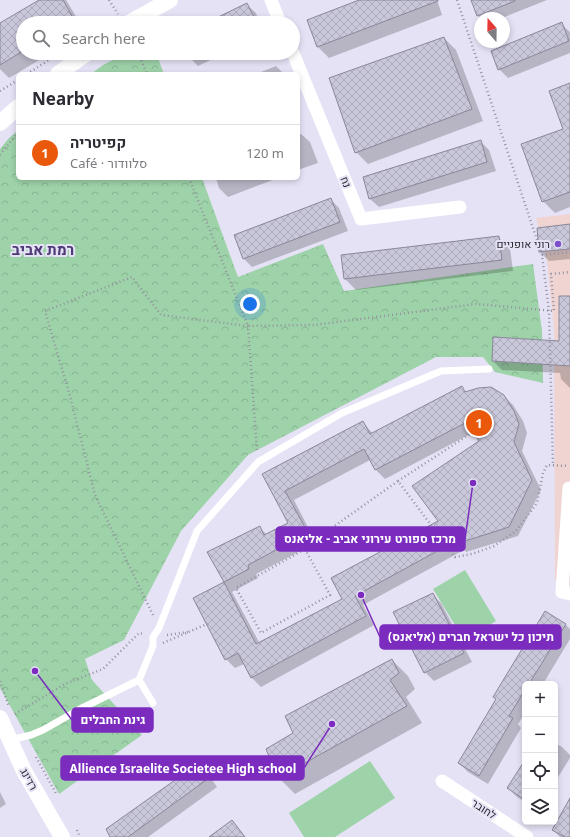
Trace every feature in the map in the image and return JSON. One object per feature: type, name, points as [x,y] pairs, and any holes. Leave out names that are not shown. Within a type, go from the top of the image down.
[{"type":"street","points":[[136,16],[170,0]]},
{"type":"street","points":[[271,0],[277,16]]},
{"type":"street","points":[[61,72],[77,60]]},
{"type":"street","name":"נח","points":[[296,60],[361,219],[460,208]]},
{"type":"street","points":[[0,123],[16,109]]},
{"type":"street","points":[[569,488],[562,592],[570,594]]},
{"type":"street","name":"רדינג","points":[[6,717],[17,738],[24,771],[62,837]]},
{"type":"street","name":"לחובר","points":[[442,782],[527,837]]},
{"type":"lane","points":[[17,738],[43,730],[80,709],[139,680],[153,646],[153,637],[159,628],[197,531],[258,462],[342,414],[440,370],[489,369]]},
{"type":"lane","points":[[139,680],[153,703]]},
{"type":"path","points":[[109,0],[121,16]]},
{"type":"path","points":[[457,0],[542,255],[549,311],[553,466]]},
{"type":"path","points":[[30,72],[48,60]]},
{"type":"path","points":[[141,60],[146,72]]},
{"type":"path","points":[[0,91],[16,81]]},
{"type":"path","points":[[0,155],[16,135]]},
{"type":"path","points":[[190,180],[248,326],[258,462]]},
{"type":"path","points":[[542,255],[570,252]]},
{"type":"path","points":[[159,628],[95,495],[70,396],[45,311],[132,277],[161,316],[248,326],[314,325],[476,304],[554,312],[551,274],[570,272]]},
{"type":"path","points":[[305,549],[330,595],[261,633],[236,588],[305,549],[312,542],[398,481],[473,432]]},
{"type":"path","points":[[398,481],[455,557],[472,554],[494,546],[516,531],[537,503],[547,465],[569,466]]},
{"type":"path","points":[[153,646],[207,624]]},
{"type":"path","points":[[6,717],[65,684],[103,669],[139,633],[153,637],[188,632]]},
{"type":"path","points":[[17,738],[58,797]]},
{"type":"path","points":[[73,824],[80,837]]},
{"type":"shaded area","points":[[570,214],[570,584],[555,579],[554,330],[547,261],[536,218]]},
{"type":"green space","points":[[113,60],[159,60],[163,72],[94,72]]},
{"type":"green space","points":[[16,132],[16,180],[203,180],[238,277],[323,244],[344,291],[533,264],[542,331],[543,383],[495,372],[483,357],[436,357],[248,455],[181,531],[124,640],[85,659],[92,680],[142,735],[59,794],[0,688],[0,149]]},
{"type":"green space","points":[[465,570],[496,621],[464,640],[433,589]]},
{"type":"green space","points":[[370,761],[395,798],[335,837],[304,837],[289,813]]},
{"type":"building","points":[[39,0],[63,0],[72,16],[16,16],[16,55],[0,65],[0,23]]},
{"type":"building","points":[[359,0],[438,1],[317,47],[307,20]]},
{"type":"building","points":[[471,0],[515,0],[487,12],[476,12]]},
{"type":"building","points":[[247,3],[254,16],[220,16]]},
{"type":"building","points":[[562,22],[569,41],[498,70],[491,51],[498,48],[510,48],[510,43]]},
{"type":"building","points":[[444,37],[472,109],[355,153],[329,78]]},
{"type":"building","points":[[570,83],[570,192],[542,202],[521,144],[563,129],[549,91]]},
{"type":"building","points":[[481,140],[487,162],[369,199],[363,177]]},
{"type":"building","points":[[331,198],[340,222],[243,259],[234,235]]},
{"type":"building","points":[[570,224],[570,249],[539,252],[537,228]]},
{"type":"building","points":[[499,236],[502,260],[344,279],[341,255]]},
{"type":"building","points":[[559,296],[570,296],[570,366],[492,361],[493,337],[559,341]]},
{"type":"building","points":[[462,386],[465,392],[478,388],[491,387],[504,395],[514,411],[519,424],[514,442],[532,480],[509,527],[456,544],[454,542],[355,596],[366,616],[251,678],[238,653],[225,660],[193,598],[224,582],[207,552],[260,526],[264,535],[288,523],[262,474],[363,421],[370,434]],"holes":[[[467,422],[479,441],[412,486],[438,521],[331,578],[342,599],[256,644],[224,582],[249,569],[248,565],[308,533],[285,491],[364,449],[375,470]]]},
{"type":"building","points":[[433,593],[464,653],[424,673],[393,612]]},
{"type":"building","points":[[545,611],[566,624],[531,681],[522,681],[522,695],[509,716],[513,718],[479,776],[458,763],[496,699],[493,697]]},
{"type":"building","points":[[392,659],[399,673],[390,680],[407,706],[278,778],[266,749],[293,733],[285,716]]},
{"type":"building","points":[[199,763],[209,778],[128,837],[110,837],[106,829]]},
{"type":"building","points":[[522,765],[522,798],[507,788]]},
{"type":"building","points":[[570,798],[570,837],[565,837],[552,830],[555,825],[558,825],[558,819]]},
{"type":"building","points":[[232,820],[245,837],[209,837]]},
{"type":"place","name":"רוני אופניים","points":[[558,244]]},
{"type":"place","name":"קפיטריה","points":[[479,423]]},
{"type":"place","name":"מרכז ספורט עירוני אביב - אליאנס","points":[[473,483]]},
{"type":"place","name":"תיכון כל ישראל חברים (אליאנס)","points":[[361,595]]},
{"type":"place","name":"גינת החבלים","points":[[35,671]]},
{"type":"place","name":"Allience Israelite Societee High school","points":[[332,724]]},
{"type":"district","name":"רמת אביב","points":[[43,250]]}]
